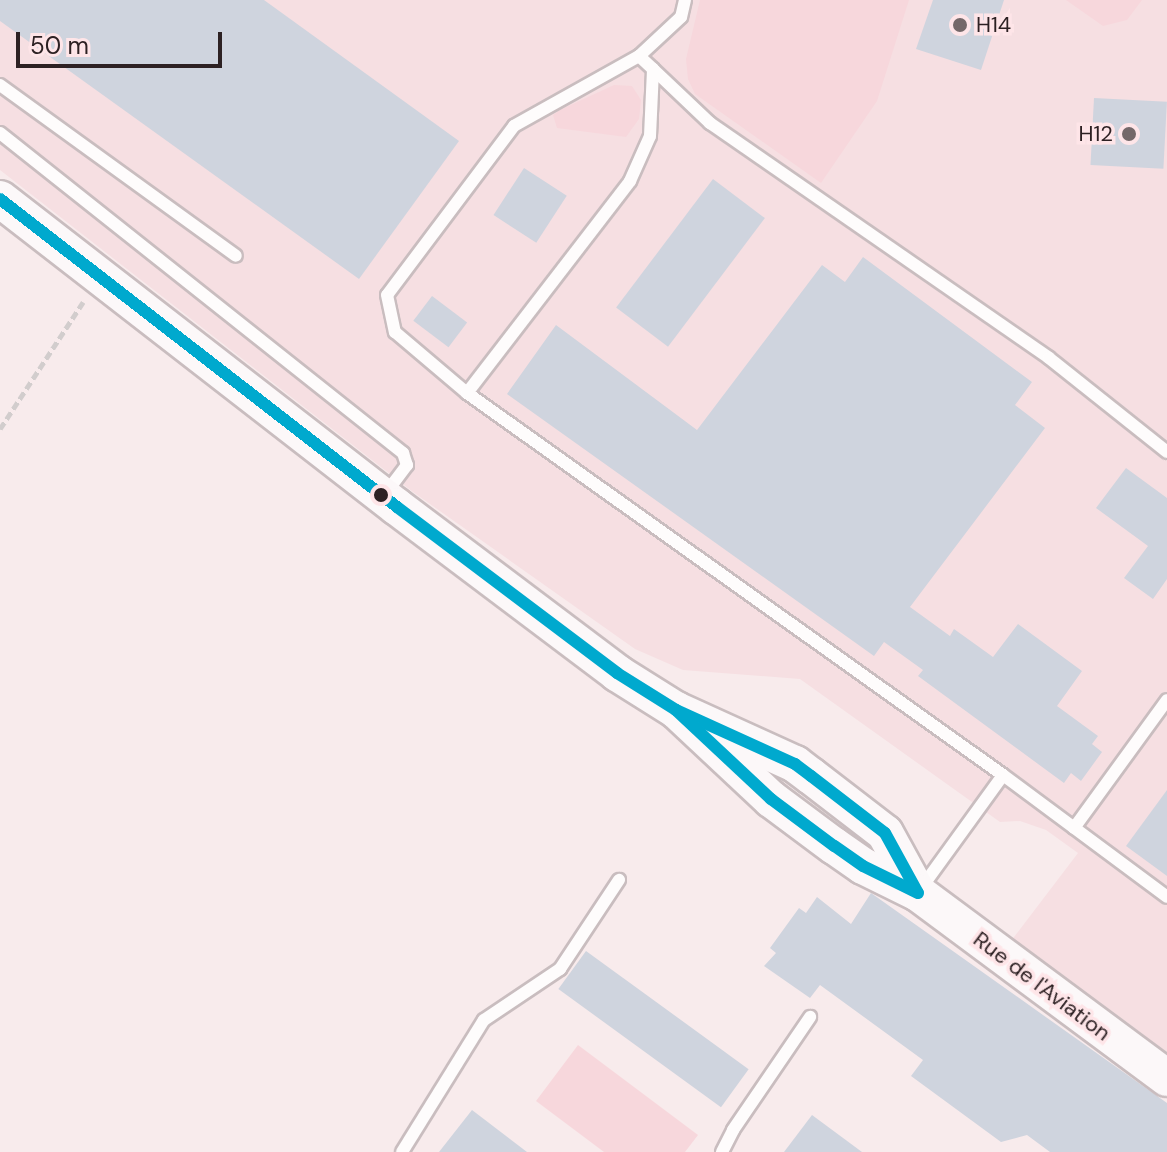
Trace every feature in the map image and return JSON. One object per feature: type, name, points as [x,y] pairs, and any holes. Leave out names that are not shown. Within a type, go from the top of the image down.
[{"type":"street","points":[[0,199],[383,497]]},
{"type":"street","name":"Rue de l'Aviation","points":[[383,497],[617,673],[676,710],[771,799],[834,846],[863,866],[918,893],[1167,1078]]},
{"type":"lane","points":[[685,0],[681,17],[639,56],[514,126],[387,295],[395,332],[467,393],[1003,775],[1167,897]]},
{"type":"lane","points":[[639,56],[710,123],[1049,358],[1167,452]]},
{"type":"lane","points":[[467,393],[630,181],[650,136],[653,69]]},
{"type":"lane","points":[[0,85],[236,256]]},
{"type":"lane","points":[[0,133],[403,453],[407,465],[383,497]]},
{"type":"lane","points":[[1074,828],[1167,700]]},
{"type":"lane","points":[[918,893],[1003,775]]},
{"type":"lane","points":[[402,1152],[484,1020],[560,969],[619,880]]},
{"type":"lane","points":[[722,1152],[733,1130],[810,1017]]},
{"type":"path","points":[[0,429],[100,275]]},
{"type":"shaded area","points":[[0,0],[1167,0],[1167,1055],[1011,941],[1078,853],[1046,830],[1020,821],[1000,822],[800,679],[683,670],[635,649],[413,492],[0,170]]},
{"type":"shaded area","points":[[700,0],[909,0],[877,101],[821,183],[695,94],[688,79],[686,59]]},
{"type":"shaded area","points":[[1066,0],[1142,0],[1127,20],[1103,26]]},
{"type":"shaded area","points":[[614,85],[632,86],[641,100],[639,119],[626,137],[557,128],[553,115]]},
{"type":"shaded area","points":[[578,1045],[698,1135],[685,1152],[604,1152],[536,1101]]},
{"type":"building","points":[[0,0],[264,0],[459,141],[359,279],[0,21]]},
{"type":"building","name":"H14","points":[[933,0],[1004,0],[981,70],[916,49]]},
{"type":"building","name":"H12","points":[[1094,98],[1167,102],[1163,169],[1090,165]]},
{"type":"building","points":[[524,168],[567,196],[536,243],[494,215]]},
{"type":"building","points":[[713,179],[765,218],[668,347],[616,308]]},
{"type":"building","points":[[863,257],[1032,382],[1015,405],[1045,428],[910,607],[950,636],[954,629],[993,657],[1018,624],[1082,671],[1057,706],[1098,736],[1092,744],[1102,752],[1081,781],[1071,773],[1064,783],[918,676],[923,670],[884,642],[874,656],[507,394],[556,325],[697,430],[822,265],[845,282]]},
{"type":"building","points":[[432,296],[467,322],[448,347],[413,321]]},
{"type":"building","points":[[1126,468],[1167,498],[1167,579],[1153,599],[1124,578],[1148,546],[1096,508]]},
{"type":"building","points":[[1167,790],[1167,876],[1126,846]]},
{"type":"building","points":[[871,893],[1167,1103],[1167,1152],[1050,1152],[1027,1135],[1001,1142],[911,1076],[923,1060],[820,985],[810,998],[764,966],[776,953],[770,948],[799,908],[806,913],[817,897],[851,924]]},
{"type":"building","points":[[586,951],[749,1069],[721,1107],[558,989]]},
{"type":"building","points":[[472,1110],[527,1152],[439,1152]]},
{"type":"building","points":[[812,1115],[862,1152],[784,1152]]},
{"type":"transit line","points":[[0,199],[617,673],[676,710],[795,764],[811,776],[885,833],[918,893],[863,866],[771,799],[676,710]]},
{"type":"place","name":"H14","points":[[960,25]]},
{"type":"place","name":"H12","points":[[1129,134]]}]
